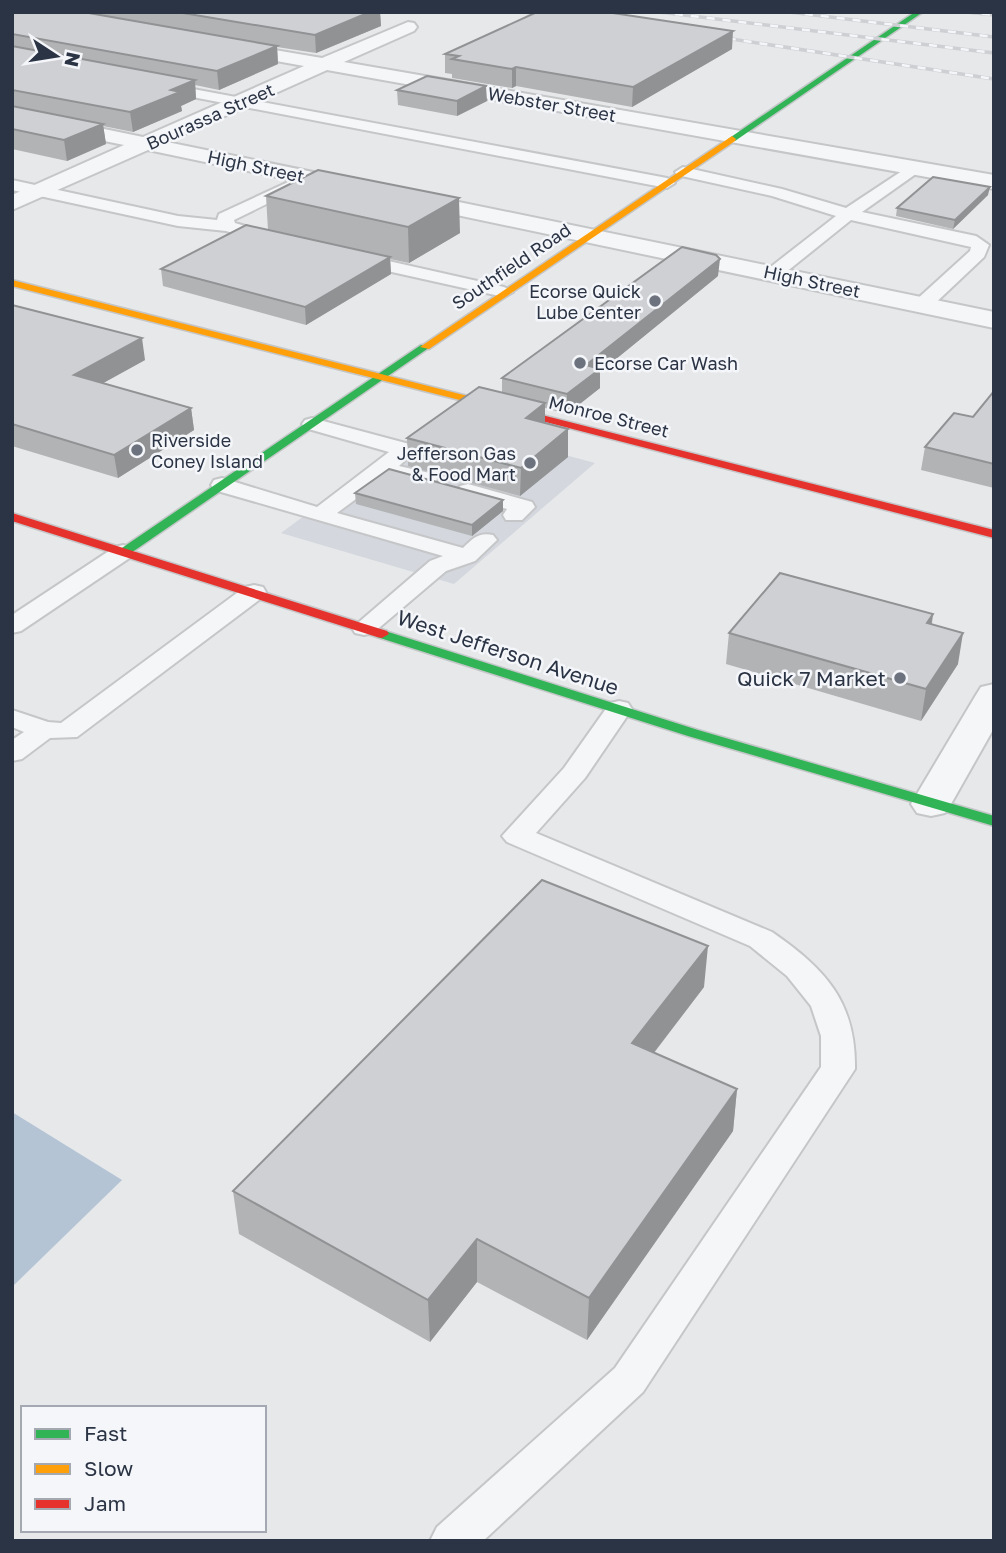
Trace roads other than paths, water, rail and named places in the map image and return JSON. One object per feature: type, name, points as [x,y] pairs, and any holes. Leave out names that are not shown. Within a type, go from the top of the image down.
[{"type":"main road","name":"Southfield Road","points":[[123,552],[920,12]]},
{"type":"main road","name":"Monroe Street","points":[[12,283],[994,534]]},
{"type":"main road","name":"West Jefferson Avenue","points":[[12,517],[619,709],[994,821]]},
{"type":"street","name":"Bourassa Street","points":[[12,203],[408,27]]},
{"type":"street","name":"Webster Street","points":[[205,43],[994,182]]},
{"type":"street","name":"High Street","points":[[12,116],[994,320]]},
{"type":"street","points":[[931,803],[994,695]]},
{"type":"lane","points":[[142,83],[667,183]]},
{"type":"lane","points":[[774,274],[848,214],[914,169]]},
{"type":"lane","points":[[683,172],[776,192],[848,214],[970,240],[980,245],[978,253],[922,304]]},
{"type":"lane","points":[[228,226],[225,218],[307,177]]},
{"type":"lane","points":[[12,185],[178,221],[228,226],[243,233],[296,245]]},
{"type":"lane","points":[[335,254],[504,292]]},
{"type":"lane","points":[[312,424],[405,450],[389,473],[328,517]]},
{"type":"lane","points":[[389,473],[488,503],[524,507],[513,515]]},
{"type":"lane","points":[[222,485],[435,547],[476,548],[438,566],[363,628]]},
{"type":"lane","points":[[328,517],[355,503]]},
{"type":"lane","points":[[364,527],[384,512]]},
{"type":"lane","points":[[399,537],[419,521]]},
{"type":"lane","points":[[435,547],[454,531]]},
{"type":"lane","points":[[12,626],[123,552]]},
{"type":"lane","points":[[12,718],[44,730],[67,731],[254,592]]},
{"type":"lane","points":[[452,1541],[629,1380],[838,1069],[838,1037],[825,1000],[796,964],[787,957],[761,939],[517,836],[575,772],[619,709]]},
{"type":"lane","points":[[12,753],[44,730]]},
{"type":"water","points":[[12,1112],[122,1180],[12,1287]]},
{"type":"railway","points":[[525,12],[552,16]]},
{"type":"railway","points":[[659,12],[994,53]]},
{"type":"railway","points":[[789,12],[994,37]]},
{"type":"railway","points":[[966,12],[994,15]]},
{"type":"railway","points":[[712,36],[994,79]]},
{"type":"place","name":"Ecorse Quick Lube Center","points":[[655,301]]},
{"type":"place","name":"Ecorse Car Wash","points":[[580,363]]},
{"type":"place","name":"Riverside Coney Island","points":[[137,450]]},
{"type":"place","name":"Jefferson Gas & Food Mart","points":[[530,463]]},
{"type":"place","name":"Quick 7 Market","points":[[900,678]]}]
